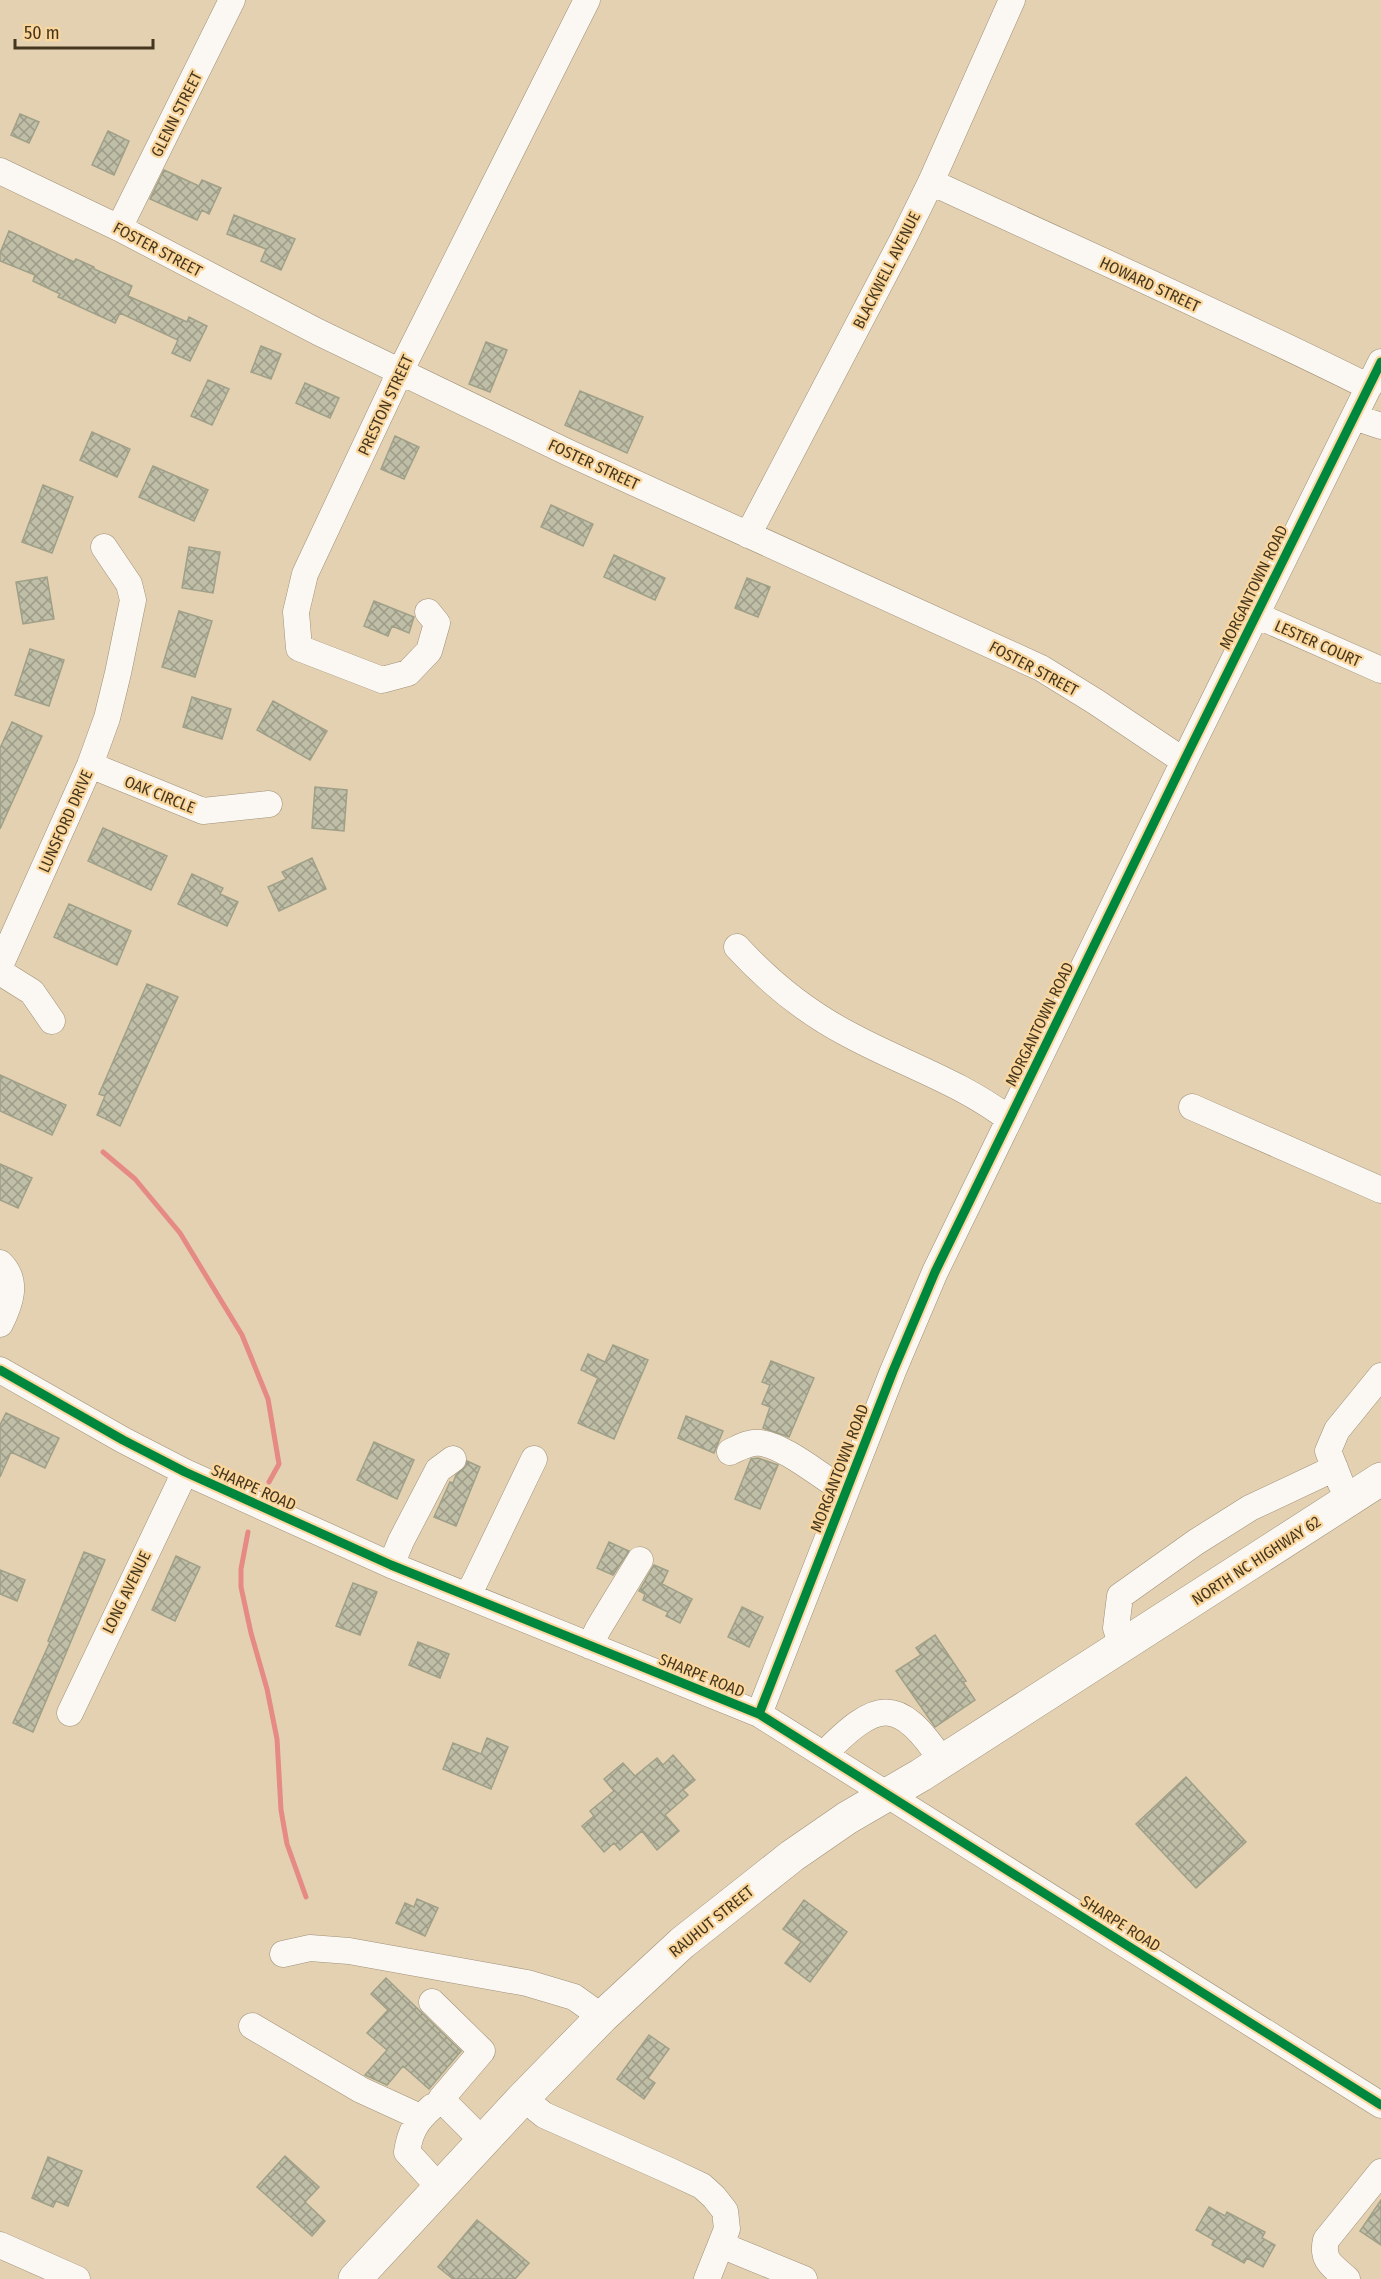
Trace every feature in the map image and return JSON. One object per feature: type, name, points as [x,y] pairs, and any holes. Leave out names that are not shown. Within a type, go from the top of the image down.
[{"type":"main road","name":"NORTH NC HIGHWAY 62","points":[[1126,1643],[1381,1479]]},
{"type":"main road","name":"RAUHUT STREET","points":[[356,2279],[523,2098],[602,2017],[719,1912],[819,1837],[1126,1643]]},
{"type":"street","name":"GLENN STREET","points":[[119,228],[232,0]]},
{"type":"street","name":"PRESTON STREET","points":[[428,612],[437,622],[429,651],[408,673],[382,680],[299,648],[296,612],[305,574],[400,372],[587,0]]},
{"type":"street","name":"BLACKWELL AVENUE","points":[[748,535],[931,182],[1011,0]]},
{"type":"street","name":"FOSTER STREET","points":[[0,171],[119,228],[318,332],[558,448],[1041,668],[1184,761]]},
{"type":"street","name":"HOWARD STREET","points":[[931,182],[1165,292],[1278,342],[1369,387]]},
{"type":"street","name":"MORGANTOWN ROAD","points":[[759,1714],[893,1371],[936,1272],[1184,761],[1381,363]]},
{"type":"street","points":[[1354,417],[1381,426]]},
{"type":"street","name":"LUNSFORD DRIVE","points":[[0,966],[90,765],[107,718],[133,600],[129,584],[104,547]]},
{"type":"street","name":"LESTER COURT","points":[[1256,615],[1381,670]]},
{"type":"street","name":"OAK CIRCLE","points":[[90,765],[203,811],[269,804]]},
{"type":"street","points":[[737,948],[762,974],[819,1018],[985,1101],[1009,1119]]},
{"type":"street","points":[[0,972],[32,992],[52,1021]]},
{"type":"street","points":[[1192,1107],[1381,1190]]},
{"type":"street","points":[[0,1263],[8,1274],[12,1288],[11,1303],[0,1324]]},
{"type":"street","name":"SHARPE ROAD","points":[[0,1370],[184,1472],[391,1565],[759,1714],[1381,2104]]},
{"type":"street","points":[[1348,1501],[1328,1451],[1337,1430],[1381,1376]]},
{"type":"street","points":[[730,1452],[748,1444],[761,1443],[792,1456],[827,1481],[846,1491]]},
{"type":"street","points":[[391,1565],[401,1540],[438,1470],[453,1459]]},
{"type":"street","points":[[468,1596],[534,1459]]},
{"type":"street","points":[[1126,1643],[1116,1628],[1120,1596],[1196,1542],[1250,1508],[1335,1468]]},
{"type":"street","name":"LONG AVENUE","points":[[70,1713],[184,1472]]},
{"type":"street","points":[[590,1646],[640,1560]]},
{"type":"street","points":[[824,1754],[850,1728],[880,1712],[898,1713],[927,1739],[942,1761]]},
{"type":"street","points":[[283,1954],[310,1948],[349,1951],[527,1983],[574,1997],[602,2017]]},
{"type":"street","points":[[432,2001],[482,2051],[441,2099],[420,2117],[410,2134],[407,2152],[440,2188]]},
{"type":"street","points":[[252,2026],[360,2090],[420,2117]]},
{"type":"street","points":[[523,2098],[544,2115],[702,2186],[714,2197],[725,2211],[728,2229],[707,2279]]},
{"type":"street","points":[[441,2099],[483,2141]]},
{"type":"street","points":[[1347,2279],[1325,2257],[1326,2240],[1381,2172]]},
{"type":"street","points":[[0,2245],[77,2279]]},
{"type":"street","points":[[721,2245],[804,2279]]},
{"type":"building","points":[[20,114],[39,122],[29,143],[11,135]]},
{"type":"building","points":[[108,131],[129,141],[114,175],[92,165]]},
{"type":"building","points":[[164,170],[199,186],[202,180],[221,188],[209,214],[202,210],[197,220],[150,199]]},
{"type":"building","points":[[234,215],[295,239],[281,270],[261,261],[266,249],[227,234]]},
{"type":"building","points":[[9,231],[74,262],[76,259],[94,267],[132,286],[128,296],[187,322],[189,317],[207,326],[190,361],[172,353],[178,340],[120,313],[115,323],[58,297],[60,294],[33,281],[35,275],[0,261],[0,253]]},
{"type":"building","points":[[486,342],[507,350],[490,392],[469,384]]},
{"type":"building","points":[[261,346],[281,354],[271,379],[251,372]]},
{"type":"building","points":[[208,380],[229,389],[212,425],[191,416]]},
{"type":"building","points":[[305,383],[339,398],[330,418],[296,403]]},
{"type":"building","points":[[580,391],[643,417],[627,453],[565,425]]},
{"type":"building","points":[[92,432],[130,449],[117,477],[80,460]]},
{"type":"building","points":[[395,436],[419,447],[404,479],[381,469]]},
{"type":"building","points":[[153,466],[208,490],[194,521],[139,497]]},
{"type":"building","points":[[43,485],[73,497],[52,553],[22,542]]},
{"type":"building","points":[[551,505],[593,524],[583,546],[541,527]]},
{"type":"building","points":[[189,547],[220,552],[213,593],[182,588]]},
{"type":"building","points":[[614,555],[665,578],[655,600],[604,577]]},
{"type":"building","points":[[47,577],[54,619],[23,624],[16,582]]},
{"type":"building","points":[[747,578],[770,587],[758,617],[735,608]]},
{"type":"building","points":[[374,601],[414,617],[409,633],[392,626],[388,636],[364,626]]},
{"type":"building","points":[[179,611],[212,621],[195,677],[162,667]]},
{"type":"building","points":[[30,649],[64,660],[49,706],[15,695]]},
{"type":"building","points":[[192,697],[231,709],[222,739],[183,727]]},
{"type":"building","points":[[273,701],[327,731],[310,760],[257,730]]},
{"type":"building","points":[[12,722],[42,736],[0,829],[0,748]]},
{"type":"building","points":[[315,787],[347,790],[344,831],[312,828]]},
{"type":"building","points":[[103,828],[167,856],[151,890],[88,861]]},
{"type":"building","points":[[312,858],[326,889],[279,911],[268,887],[286,879],[282,872]]},
{"type":"building","points":[[192,874],[223,888],[220,894],[238,902],[227,926],[178,904]]},
{"type":"building","points":[[69,904],[131,931],[117,965],[54,937]]},
{"type":"building","points":[[147,984],[178,997],[120,1126],[97,1115],[105,1096],[99,1094]]},
{"type":"building","points":[[0,1075],[66,1105],[52,1135],[0,1111]]},
{"type":"building","points":[[0,1164],[32,1178],[18,1208],[0,1200]]},
{"type":"building","points":[[613,1345],[648,1360],[614,1439],[578,1423],[598,1378],[581,1370],[588,1354],[605,1362]]},
{"type":"building","points":[[771,1361],[814,1378],[789,1437],[763,1428],[770,1407],[762,1404],[770,1385],[762,1382]]},
{"type":"building","points":[[6,1413],[59,1438],[45,1468],[11,1452],[0,1477],[0,1425]]},
{"type":"building","points":[[686,1416],[723,1431],[714,1453],[678,1438]]},
{"type":"building","points":[[374,1442],[414,1460],[397,1499],[357,1480]]},
{"type":"building","points":[[758,1458],[778,1465],[760,1509],[735,1499],[751,1459]]},
{"type":"building","points":[[467,1461],[480,1467],[456,1526],[434,1517],[450,1482],[453,1483],[456,1475],[466,1466]]},
{"type":"building","points":[[609,1542],[629,1551],[613,1575],[597,1568]]},
{"type":"building","points":[[84,1552],[105,1560],[33,1732],[13,1723],[50,1642],[48,1641]]},
{"type":"building","points":[[176,1556],[200,1567],[175,1621],[152,1610]]},
{"type":"building","points":[[654,1565],[668,1571],[662,1584],[692,1599],[680,1623],[666,1616],[668,1612],[643,1600],[645,1594],[639,1591]]},
{"type":"building","points":[[0,1570],[25,1580],[17,1601],[0,1594]]},
{"type":"building","points":[[353,1583],[377,1592],[360,1635],[336,1626]]},
{"type":"building","points":[[742,1607],[763,1617],[749,1647],[728,1637]]},
{"type":"building","points":[[935,1635],[966,1681],[963,1682],[975,1700],[935,1727],[896,1671],[921,1655],[916,1648]]},
{"type":"building","points":[[418,1642],[449,1654],[440,1678],[409,1665]]},
{"type":"building","points":[[487,1738],[508,1747],[491,1789],[443,1769],[453,1743],[481,1754]]},
{"type":"building","points":[[673,1755],[695,1780],[683,1790],[688,1795],[665,1815],[679,1831],[657,1850],[642,1831],[620,1850],[614,1843],[604,1852],[582,1826],[594,1816],[590,1811],[614,1791],[604,1779],[623,1763],[635,1776],[657,1758],[663,1765]]},
{"type":"building","points":[[1186,1777],[1246,1842],[1196,1888],[1136,1824]]},
{"type":"building","points":[[417,1899],[438,1908],[425,1936],[396,1923],[405,1903],[414,1907]]},
{"type":"building","points":[[804,1900],[847,1932],[810,1982],[785,1963],[801,1942],[783,1929]]},
{"type":"building","points":[[386,1978],[461,2051],[429,2089],[403,2066],[387,2085],[365,2075],[387,2050],[367,2033],[388,2010],[371,1994]]},
{"type":"building","points":[[649,2035],[669,2049],[648,2078],[655,2083],[644,2099],[617,2079]]},
{"type":"building","points":[[285,2156],[319,2187],[305,2202],[325,2221],[312,2236],[257,2187]]},
{"type":"building","points":[[48,2157],[82,2171],[68,2206],[56,2201],[53,2207],[32,2198]]},
{"type":"building","points":[[1381,2200],[1381,2245],[1360,2231]]},
{"type":"building","points":[[1209,2207],[1225,2216],[1227,2212],[1265,2232],[1262,2238],[1275,2245],[1263,2267],[1247,2258],[1244,2263],[1212,2245],[1214,2240],[1196,2230]]},
{"type":"building","points":[[477,2220],[529,2263],[515,2279],[453,2279],[438,2267]]},
{"type":"waterway","points":[[103,1152],[135,1179],[180,1233],[242,1335],[268,1399],[279,1464],[269,1482]]},
{"type":"waterway","points":[[248,1532],[241,1569],[241,1587],[277,1739],[281,1810],[287,1844],[306,1897]]},
{"type":"cycle path","points":[[759,1714],[893,1371],[935,1272],[1381,362]]},
{"type":"cycle path","points":[[0,1370],[123,1440],[185,1472],[391,1565],[759,1714],[1381,2105]]}]
